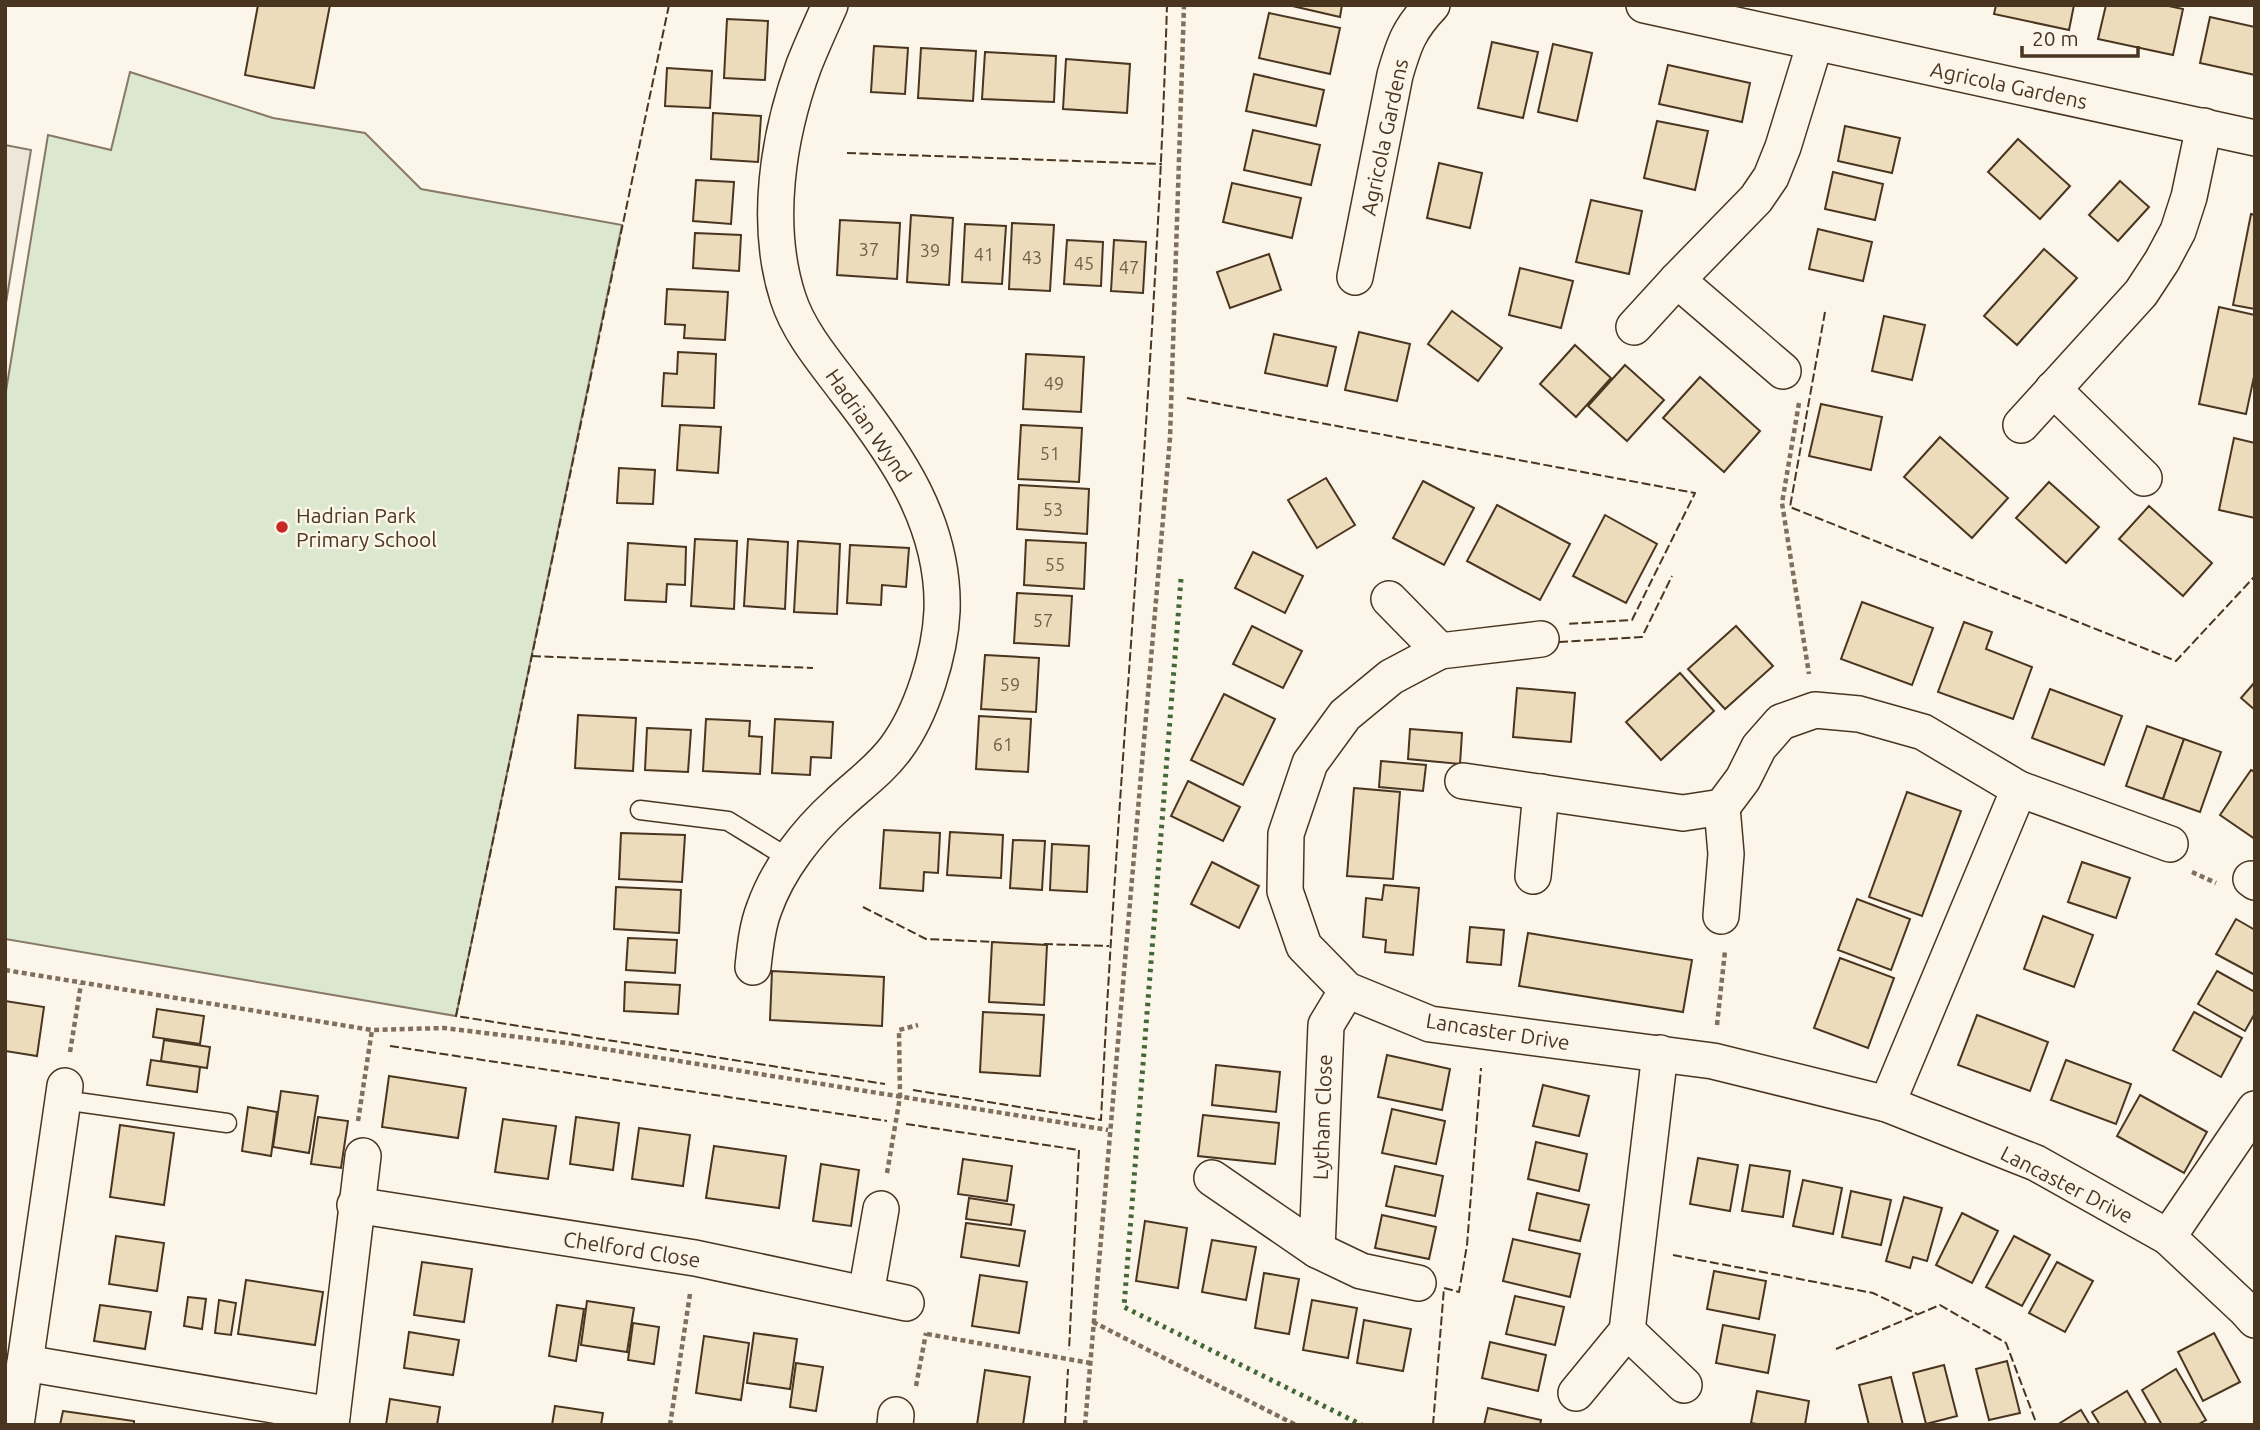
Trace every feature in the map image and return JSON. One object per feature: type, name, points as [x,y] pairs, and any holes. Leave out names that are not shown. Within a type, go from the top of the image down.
[{"type":"street","name":"Hadrian Wynd","points":[[753,967],[764,910],[775,883],[790,859],[811,831],[896,748],[917,709],[937,645],[942,611],[940,573],[925,511],[887,442],[823,360],[802,328],[789,299],[781,271],[776,228],[780,153],[804,65],[830,5]]},
{"type":"street","name":"Agricola Gardens","points":[[1354,277],[1400,57],[1415,24],[1432,5]]},
{"type":"street","name":"Agricola Gardens","points":[[1644,5],[2255,138]]},
{"type":"street","points":[[1634,327],[1756,199],[1771,177],[1815,43]]},
{"type":"street","points":[[2021,425],[2141,293],[2162,261],[2178,231],[2189,197],[2204,126]]},
{"type":"street","points":[[1677,280],[1783,371]]},
{"type":"street","points":[[2053,389],[2144,478]]},
{"type":"street","points":[[1389,599],[1440,651]]},
{"type":"street","name":"Lancaster Drive","points":[[1541,639],[1440,651],[1391,677],[1345,715],[1310,763],[1286,834],[1285,891],[1304,946],[1347,990],[1430,1024],[1713,1061],[1887,1104],[2036,1163],[2168,1237],[2255,1320]]},
{"type":"street","points":[[1721,916],[1726,855],[1722,807],[1743,779],[1759,747],[1782,722],[1815,710],[1859,713],[1923,732],[2019,789],[2170,844]]},
{"type":"street","points":[[1463,781],[1683,813],[1722,807]]},
{"type":"street","points":[[1887,1104],[2019,789]]},
{"type":"street","points":[[1533,876],[1541,792]]},
{"type":"street","name":"Lytham Close","points":[[1317,1250],[1326,1026],[1347,990]]},
{"type":"street","points":[[1576,1393],[1627,1331],[1660,1053]]},
{"type":"street","points":[[16,1425],[64,1093]]},
{"type":"street","points":[[2168,1237],[2255,1109]]},
{"type":"street","points":[[25,1363],[331,1420],[363,1156]]},
{"type":"street","points":[[1212,1178],[1317,1250],[1361,1271],[1418,1283]]},
{"type":"street","name":"Chelford Close","points":[[355,1205],[695,1258],[906,1303]]},
{"type":"street","points":[[866,1294],[881,1209]]},
{"type":"street","points":[[1627,1331],[1684,1385]]},
{"type":"lane","points":[[640,810],[728,821],[790,859]]},
{"type":"lane","points":[[64,1093],[226,1123]]},
{"type":"path","points":[[1085,1425],[1108,1130],[1170,438],[1184,5]]},
{"type":"path","points":[[1783,371],[1802,383],[1782,503],[1815,710]]},
{"type":"path","points":[[2170,844],[2176,865],[2220,884],[2253,880]]},
{"type":"path","points":[[1713,1061],[1727,930],[1721,916]]},
{"type":"path","points":[[5,970],[372,1030],[444,1028],[553,1041],[1108,1130]]},
{"type":"path","points":[[64,1093],[81,984]]},
{"type":"path","points":[[881,1209],[900,1097],[899,1030],[918,1025]]},
{"type":"path","points":[[363,1156],[356,1131],[372,1030]]},
{"type":"path","points":[[670,1425],[695,1258]]},
{"type":"path","points":[[896,1420],[913,1402],[926,1334],[906,1303]]},
{"type":"path","points":[[1093,1322],[1287,1423],[1296,1425]]},
{"type":"path","points":[[926,1334],[1090,1363]]},
{"type":"green space","name":"Hadrian Park Primary School","points":[[130,72],[273,118],[365,133],[421,189],[622,225],[456,1016],[5,939],[5,397],[48,135],[111,150]]},
{"type":"shaded area","points":[[5,145],[31,150],[5,309]]},
{"type":"building","points":[[258,5],[330,5],[314,88],[245,75]]},
{"type":"building","points":[[1288,5],[1342,5],[1340,17]]},
{"type":"building","points":[[1996,5],[2074,5],[2069,30],[1994,14]]},
{"type":"building","points":[[2106,5],[2164,5],[2183,9],[2173,55],[2098,39]]},
{"type":"building","points":[[1269,13],[1340,28],[1330,74],[1259,58]]},
{"type":"building","points":[[2210,17],[2255,27],[2255,75],[2200,63]]},
{"type":"building","points":[[727,19],[768,21],[765,80],[724,78]]},
{"type":"building","points":[[1492,42],[1538,52],[1523,118],[1478,108]]},
{"type":"building","points":[[1553,44],[1592,53],[1577,121],[1538,112]]},
{"type":"building","points":[[874,46],[908,48],[905,94],[871,92]]},
{"type":"building","points":[[921,48],[976,51],[973,101],[918,98]]},
{"type":"building","points":[[985,52],[1056,56],[1054,102],[982,99]]},
{"type":"building","points":[[1066,59],[1130,64],[1127,113],[1063,109]]},
{"type":"building","points":[[1668,65],[1750,83],[1742,122],[1659,104]]},
{"type":"building","points":[[667,68],[712,71],[710,108],[665,106]]},
{"type":"building","points":[[1254,74],[1324,90],[1316,126],[1246,111]]},
{"type":"building","points":[[713,113],[761,116],[758,162],[711,159]]},
{"type":"building","points":[[1657,121],[1708,131],[1695,190],[1644,178]]},
{"type":"building","points":[[1845,126],[1900,138],[1892,173],[1838,161]]},
{"type":"building","points":[[1253,130],[1320,145],[1311,185],[1244,170]]},
{"type":"building","points":[[2018,139],[2070,186],[2040,219],[1988,172]]},
{"type":"building","points":[[1439,163],[1482,173],[1470,228],[1427,218]]},
{"type":"building","points":[[1833,172],[1883,184],[1875,220],[1825,209]]},
{"type":"building","points":[[696,180],[734,182],[731,224],[693,221]]},
{"type":"building","points":[[2120,181],[2149,207],[2118,241],[2089,215]]},
{"type":"building","points":[[1232,183],[1301,198],[1292,238],[1223,222]]},
{"type":"building","points":[[1591,200],[1642,211],[1629,274],[1576,262]]},
{"type":"building","points":[[2251,214],[2255,215],[2255,309],[2233,305]]},
{"type":"building","points":[[911,215],[953,218],[949,285],[907,282]]},
{"type":"building","points":[[840,220],[900,223],[897,279],[837,275]]},
{"type":"building","points":[[1012,223],[1054,225],[1050,291],[1009,289]]},
{"type":"building","points":[[965,224],[1006,226],[1002,284],[962,282]]},
{"type":"building","points":[[1818,229],[1872,242],[1863,281],[1809,269]]},
{"type":"building","points":[[695,233],[741,235],[739,271],[693,268]]},
{"type":"building","points":[[1067,240],[1103,242],[1101,286],[1064,284]]},
{"type":"building","points":[[1114,240],[1146,242],[1143,293],[1111,291]]},
{"type":"building","points":[[2044,249],[2077,278],[2017,345],[1984,316]]},
{"type":"building","points":[[1269,254],[1281,290],[1230,308],[1217,272]]},
{"type":"building","points":[[1520,268],[1573,281],[1561,328],[1509,315]]},
{"type":"building","points":[[667,289],[728,292],[725,340],[684,338],[685,325],[665,324]]},
{"type":"building","points":[[2219,307],[2255,315],[2255,372],[2246,414],[2199,404]]},
{"type":"building","points":[[1452,311],[1502,348],[1478,381],[1428,344]]},
{"type":"building","points":[[1884,316],[1925,325],[1912,380],[1872,371]]},
{"type":"building","points":[[1359,332],[1410,344],[1397,401],[1345,390]]},
{"type":"building","points":[[1274,334],[1336,347],[1327,386],[1265,373]]},
{"type":"building","points":[[1575,345],[1611,378],[1576,417],[1540,384]]},
{"type":"building","points":[[678,352],[716,354],[714,408],[662,406],[664,373],[677,374]]},
{"type":"building","points":[[1026,354],[1084,357],[1081,412],[1023,409]]},
{"type":"building","points":[[1625,365],[1664,400],[1627,441],[1588,406]]},
{"type":"building","points":[[1700,377],[1760,431],[1724,472],[1663,418]]},
{"type":"building","points":[[1821,404],[1882,417],[1871,470],[1809,456]]},
{"type":"building","points":[[680,425],[721,427],[718,473],[677,470]]},
{"type":"building","points":[[1021,425],[1082,428],[1079,482],[1018,479]]},
{"type":"building","points":[[1940,437],[2008,498],[1972,538],[1904,477]]},
{"type":"building","points":[[2234,438],[2255,443],[2255,518],[2219,510]]},
{"type":"building","points":[[619,468],[655,470],[653,504],[617,503]]},
{"type":"building","points":[[1326,478],[1355,525],[1317,548],[1288,500]]},
{"type":"building","points":[[1423,481],[1474,508],[1444,565],[1393,538]]},
{"type":"building","points":[[2049,482],[2099,527],[2066,563],[2016,518]]},
{"type":"building","points":[[1019,485],[1089,489],[1087,534],[1017,529]]},
{"type":"building","points":[[1497,505],[1570,544],[1540,600],[1467,561]]},
{"type":"building","points":[[2149,506],[2212,563],[2183,596],[2119,539]]},
{"type":"building","points":[[1605,515],[1657,544],[1626,603],[1573,576]]},
{"type":"building","points":[[695,539],[737,541],[734,609],[691,606]]},
{"type":"building","points":[[748,539],[788,542],[785,609],[744,606]]},
{"type":"building","points":[[1026,540],[1086,543],[1084,589],[1024,585]]},
{"type":"building","points":[[798,541],[840,544],[837,614],[794,612]]},
{"type":"building","points":[[628,543],[686,547],[685,585],[667,584],[666,602],[625,600]]},
{"type":"building","points":[[850,545],[909,548],[906,587],[882,585],[881,605],[847,603]]},
{"type":"building","points":[[1253,552],[1303,576],[1285,613],[1235,588]]},
{"type":"building","points":[[1017,593],[1072,596],[1069,646],[1014,643]]},
{"type":"building","points":[[1862,602],[1933,628],[1912,685],[1841,659]]},
{"type":"building","points":[[1964,622],[1992,632],[1986,649],[2032,667],[2013,719],[1938,692]]},
{"type":"building","points":[[1252,626],[1302,651],[1283,688],[1233,664]]},
{"type":"building","points":[[1736,626],[1773,666],[1725,709],[1688,669]]},
{"type":"building","points":[[985,655],[1039,658],[1036,712],[981,709]]},
{"type":"building","points":[[1680,673],[1714,711],[1661,760],[1626,722]]},
{"type":"building","points":[[2255,682],[2255,710],[2241,698]]},
{"type":"building","points":[[1517,688],[1575,693],[1571,742],[1513,737]]},
{"type":"building","points":[[2050,689],[2122,716],[2104,765],[2032,738]]},
{"type":"building","points":[[1224,694],[1275,719],[1243,785],[1191,760]]},
{"type":"building","points":[[578,715],[636,718],[633,771],[575,768]]},
{"type":"building","points":[[979,716],[1031,719],[1028,772],[976,769]]},
{"type":"building","points":[[706,719],[750,721],[749,736],[762,737],[760,774],[703,771]]},
{"type":"building","points":[[775,719],[833,722],[831,758],[811,757],[810,775],[772,773]]},
{"type":"building","points":[[2147,726],[2184,739],[2163,799],[2126,786]]},
{"type":"building","points":[[647,728],[691,730],[688,772],[645,770]]},
{"type":"building","points":[[1410,729],[1462,733],[1460,764],[1408,759]]},
{"type":"building","points":[[2184,739],[2221,752],[2200,812],[2163,799]]},
{"type":"building","points":[[1381,761],[1426,765],[1423,791],[1379,787]]},
{"type":"building","points":[[2251,770],[2255,772],[2255,839],[2220,815]]},
{"type":"building","points":[[1188,781],[1240,807],[1223,841],[1171,816]]},
{"type":"building","points":[[1354,788],[1400,792],[1393,879],[1347,876]]},
{"type":"building","points":[[1907,792],[1961,811],[1922,916],[1869,897]]},
{"type":"building","points":[[884,830],[940,833],[938,873],[924,872],[923,891],[880,888]]},
{"type":"building","points":[[950,832],[1003,835],[1001,878],[947,875]]},
{"type":"building","points":[[621,833],[685,835],[682,882],[619,879]]},
{"type":"building","points":[[1013,840],[1045,841],[1042,890],[1010,888]]},
{"type":"building","points":[[1052,844],[1089,846],[1087,892],[1050,890]]},
{"type":"building","points":[[1212,862],[1259,886],[1239,928],[1191,904]]},
{"type":"building","points":[[2082,862],[2130,878],[2116,918],[2068,902]]},
{"type":"building","points":[[1384,885],[1419,888],[1413,955],[1385,952],[1386,940],[1363,937],[1366,898],[1382,900]]},
{"type":"building","points":[[616,887],[681,890],[679,933],[614,929]]},
{"type":"building","points":[[1857,899],[1910,919],[1891,970],[1838,950]]},
{"type":"building","points":[[2043,916],[2093,935],[2074,987],[2024,969]]},
{"type":"building","points":[[2236,919],[2255,930],[2255,975],[2216,954]]},
{"type":"building","points":[[1470,927],[1504,930],[1501,965],[1467,962]]},
{"type":"building","points":[[1528,933],[1692,960],[1683,1012],[1519,986]]},
{"type":"building","points":[[628,938],[677,940],[675,973],[626,970]]},
{"type":"building","points":[[992,942],[1047,945],[1044,1005],[989,1002]]},
{"type":"building","points":[[1840,958],[1894,978],[1868,1048],[1814,1028]]},
{"type":"building","points":[[772,971],[884,977],[882,1026],[770,1020]]},
{"type":"building","points":[[2217,971],[2255,992],[2255,1013],[2245,1031],[2198,1004]]},
{"type":"building","points":[[625,982],[680,985],[678,1014],[624,1011]]},
{"type":"building","points":[[5,1001],[44,1007],[37,1056],[5,1051]]},
{"type":"building","points":[[157,1009],[204,1016],[200,1044],[153,1037]]},
{"type":"building","points":[[983,1012],[1044,1015],[1040,1076],[980,1072]]},
{"type":"building","points":[[2194,1012],[2242,1038],[2221,1077],[2173,1050]]},
{"type":"building","points":[[1977,1015],[2048,1042],[2030,1091],[1958,1065]]},
{"type":"building","points":[[164,1040],[210,1047],[207,1068],[161,1061]]},
{"type":"building","points":[[1387,1055],[1450,1069],[1442,1110],[1378,1097]]},
{"type":"building","points":[[151,1060],[200,1067],[197,1092],[147,1085]]},
{"type":"building","points":[[2066,1060],[2131,1084],[2116,1124],[2051,1100]]},
{"type":"building","points":[[1216,1065],[1280,1072],[1276,1112],[1212,1105]]},
{"type":"building","points":[[389,1076],[466,1088],[458,1138],[382,1127]]},
{"type":"building","points":[[1543,1085],[1589,1096],[1579,1136],[1533,1126]]},
{"type":"building","points":[[281,1091],[318,1096],[309,1153],[273,1147]]},
{"type":"building","points":[[2140,1095],[2207,1132],[2184,1173],[2117,1136]]},
{"type":"building","points":[[248,1107],[277,1112],[271,1156],[242,1151]]},
{"type":"building","points":[[1392,1109],[1445,1121],[1436,1164],[1382,1153]]},
{"type":"building","points":[[1203,1115],[1279,1123],[1275,1164],[1198,1156]]},
{"type":"building","points":[[318,1117],[348,1121],[341,1168],[311,1164]]},
{"type":"building","points":[[576,1117],[619,1123],[613,1170],[570,1164]]},
{"type":"building","points":[[503,1119],[556,1126],[548,1179],[495,1172]]},
{"type":"building","points":[[120,1125],[174,1133],[164,1205],[110,1197]]},
{"type":"building","points":[[639,1128],[690,1135],[683,1186],[632,1179]]},
{"type":"building","points":[[1536,1142],[1587,1154],[1579,1191],[1528,1179]]},
{"type":"building","points":[[714,1146],[786,1156],[779,1208],[706,1198]]},
{"type":"building","points":[[1698,1158],[1738,1165],[1730,1211],[1690,1204]]},
{"type":"building","points":[[963,1159],[1012,1166],[1007,1201],[958,1194]]},
{"type":"building","points":[[821,1164],[859,1170],[851,1226],[813,1221]]},
{"type":"building","points":[[1750,1165],[1790,1171],[1783,1217],[1742,1211]]},
{"type":"building","points":[[1395,1166],[1443,1176],[1435,1216],[1386,1206]]},
{"type":"building","points":[[1803,1180],[1842,1188],[1833,1234],[1793,1226]]},
{"type":"building","points":[[1851,1191],[1891,1200],[1881,1245],[1842,1237]]},
{"type":"building","points":[[1537,1193],[1589,1205],[1580,1241],[1529,1230]]},
{"type":"building","points":[[1904,1197],[1942,1208],[1927,1261],[1913,1257],[1910,1268],[1886,1261]]},
{"type":"building","points":[[969,1198],[1014,1205],[1011,1225],[966,1219]]},
{"type":"building","points":[[1962,1213],[1998,1231],[1972,1283],[1936,1265]]},
{"type":"building","points":[[1382,1215],[1436,1227],[1429,1259],[1375,1248]]},
{"type":"building","points":[[1145,1221],[1187,1228],[1178,1288],[1136,1281]]},
{"type":"building","points":[[966,1223],[1025,1231],[1019,1266],[961,1257]]},
{"type":"building","points":[[116,1236],[164,1243],[157,1291],[109,1284]]},
{"type":"building","points":[[2014,1236],[2050,1255],[2022,1306],[1986,1287]]},
{"type":"building","points":[[1513,1239],[1580,1254],[1570,1297],[1503,1281]]},
{"type":"building","points":[[1212,1240],[1256,1247],[1246,1300],[1202,1292]]},
{"type":"building","points":[[422,1262],[472,1269],[464,1322],[414,1315]]},
{"type":"building","points":[[2057,1262],[2093,1281],[2065,1332],[2029,1313]]},
{"type":"building","points":[[1714,1271],[1766,1281],[1759,1319],[1707,1309]]},
{"type":"building","points":[[1264,1273],[1299,1279],[1289,1334],[1255,1328]]},
{"type":"building","points":[[980,1275],[1027,1282],[1019,1333],[972,1326]]},
{"type":"building","points":[[246,1280],[323,1292],[315,1345],[238,1334]]},
{"type":"building","points":[[1515,1296],[1564,1307],[1555,1345],[1506,1334]]},
{"type":"building","points":[[188,1297],[206,1299],[202,1329],[184,1326]]},
{"type":"building","points":[[219,1300],[236,1303],[231,1335],[215,1333]]},
{"type":"building","points":[[1312,1300],[1357,1308],[1348,1358],[1303,1350]]},
{"type":"building","points":[[587,1301],[634,1308],[627,1352],[581,1345]]},
{"type":"building","points":[[100,1305],[151,1312],[145,1349],[94,1341]]},
{"type":"building","points":[[557,1305],[584,1309],[576,1361],[549,1356]]},
{"type":"building","points":[[1364,1320],[1411,1329],[1403,1371],[1357,1363]]},
{"type":"building","points":[[633,1323],[659,1327],[654,1364],[628,1360]]},
{"type":"building","points":[[1723,1325],[1775,1335],[1768,1373],[1716,1363]]},
{"type":"building","points":[[409,1332],[459,1340],[453,1375],[404,1368]]},
{"type":"building","points":[[754,1333],[797,1339],[790,1389],[747,1383]]},
{"type":"building","points":[[2214,1333],[2240,1382],[2203,1401],[2178,1352]]},
{"type":"building","points":[[704,1336],[749,1343],[741,1400],[696,1393]]},
{"type":"building","points":[[1490,1342],[1546,1355],[1538,1391],[1482,1378]]},
{"type":"building","points":[[2007,1361],[2020,1413],[1989,1420],[1976,1369]]},
{"type":"building","points":[[796,1363],[823,1367],[816,1411],[790,1407]]},
{"type":"building","points":[[1944,1365],[1957,1416],[1926,1424],[1913,1373]]},
{"type":"building","points":[[2176,1369],[2206,1420],[2197,1425],[2162,1425],[2142,1390]]},
{"type":"building","points":[[985,1370],[1030,1377],[1023,1425],[977,1425]]},
{"type":"building","points":[[1891,1377],[1903,1425],[1869,1425],[1859,1385]]},
{"type":"building","points":[[1757,1391],[1809,1401],[1805,1425],[1751,1423]]},
{"type":"building","points":[[2127,1391],[2147,1425],[2100,1425],[2092,1412]]},
{"type":"building","points":[[390,1399],[440,1407],[437,1425],[386,1425]]},
{"type":"building","points":[[555,1406],[603,1413],[601,1425],[552,1425]]},
{"type":"building","points":[[1488,1408],[1541,1420],[1540,1425],[1484,1425]]},
{"type":"building","points":[[2081,1410],[2090,1425],[2057,1425]]},
{"type":"building","points":[[63,1411],[134,1421],[134,1425],[60,1425]]},
{"type":"hedge","points":[[1181,579],[1124,1307],[1362,1425]]},
{"type":"fence","points":[[669,5],[456,1016],[885,1084]]},
{"type":"fence","points":[[913,1090],[1101,1120],[1155,284],[1167,5]]},
{"type":"fence","points":[[847,153],[1162,164]]},
{"type":"fence","points":[[1825,312],[1790,507],[2176,661],[2255,576]]},
{"type":"fence","points":[[1187,398],[1695,493],[1632,620],[1566,624]]},
{"type":"fence","points":[[1559,642],[1642,637],[1672,576]]},
{"type":"fence","points":[[532,656],[813,668]]},
{"type":"fence","points":[[863,907],[926,939],[995,942]]},
{"type":"fence","points":[[1044,944],[1109,946]]},
{"type":"fence","points":[[390,1046],[887,1121]]},
{"type":"fence","points":[[1433,1425],[1444,1288],[1459,1292],[1467,1245],[1481,1068]]},
{"type":"fence","points":[[906,1124],[1079,1150],[1069,1350]]},
{"type":"fence","points":[[1673,1255],[1873,1293],[1917,1314]]},
{"type":"fence","points":[[1836,1349],[1940,1305],[2006,1343],[2037,1425]]},
{"type":"fence","points":[[1065,1425],[1068,1369]]},
{"type":"place","name":"Hadrian Park Primary School","points":[[282,527]]}]
